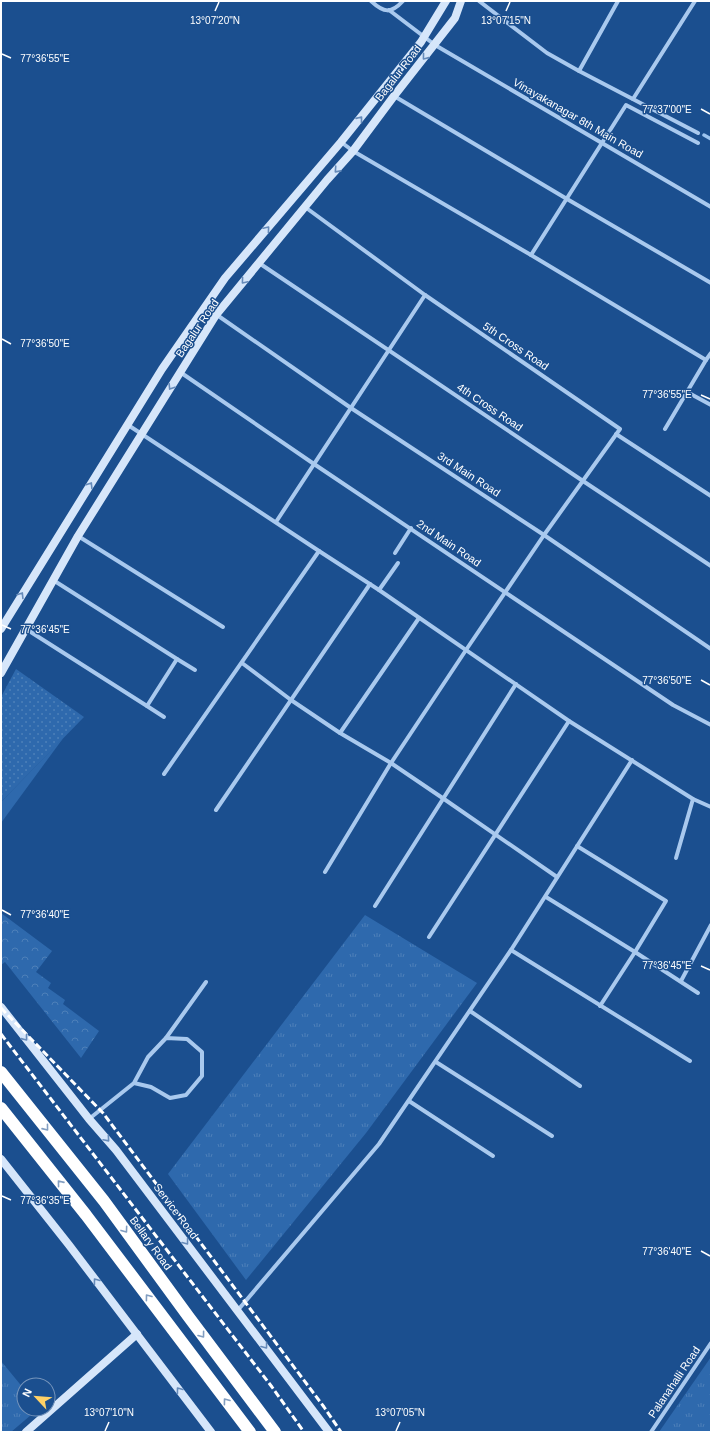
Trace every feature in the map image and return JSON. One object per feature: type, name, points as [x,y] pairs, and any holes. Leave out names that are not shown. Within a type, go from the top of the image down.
[{"type":"highway","name":"Bellary Road","points":[[1,1072],[104,1201],[275,1432]]},
{"type":"highway","points":[[2,1109],[86,1215],[250,1432]]},
{"type":"main road","name":"Bagalur Road","points":[[1,629],[162,369],[225,278],[341,142],[425,36],[446,1]]},
{"type":"main road","name":"Bagalur Road","points":[[1,673],[78,536],[216,315],[353,151],[455,18],[461,1]]},
{"type":"main road","name":"Service Road","points":[[1,1008],[89,1119],[116,1150],[329,1432]]},
{"type":"main road","points":[[1,1159],[137,1334],[210,1432]]},
{"type":"main road","points":[[26,1432],[137,1334]]},
{"type":"street","name":"Vinayakanagar 8th Main Road","points":[[371,1],[381,10],[389,10],[435,44],[711,207]]},
{"type":"street","points":[[389,10],[396,9],[403,1]]},
{"type":"street","points":[[479,1],[547,53],[698,133]]},
{"type":"street","points":[[579,71],[618,1]]},
{"type":"street","points":[[633,99],[695,1]]},
{"type":"street","points":[[394,96],[567,200],[711,283]]},
{"type":"street","points":[[531,255],[626,105],[698,143]]},
{"type":"street","points":[[341,142],[353,151],[706,360]]},
{"type":"street","name":"5th Cross Road","points":[[305,207],[425,296],[620,429],[616,434],[711,496]]},
{"type":"street","name":"4th Cross Road","points":[[259,263],[711,566]]},
{"type":"street","points":[[276,522],[425,296]]},
{"type":"street","name":"3rd Main Road","points":[[216,315],[351,408],[544,535],[710,648]]},
{"type":"street","points":[[665,429],[711,353]]},
{"type":"street","name":"2nd Main Road","points":[[180,372],[314,464],[673,705],[711,725]]},
{"type":"street","points":[[687,392],[711,405]]},
{"type":"street","points":[[127,424],[379,590],[569,720],[693,799],[711,807]]},
{"type":"street","points":[[325,872],[391,764],[466,650],[544,535],[616,434]]},
{"type":"street","points":[[395,553],[411,528]]},
{"type":"street","points":[[78,536],[223,627]]},
{"type":"street","points":[[164,774],[319,551]]},
{"type":"street","points":[[379,590],[398,562]]},
{"type":"street","points":[[53,580],[195,670]]},
{"type":"street","points":[[216,810],[370,584]]},
{"type":"street","points":[[340,733],[419,618]]},
{"type":"street","points":[[25,628],[164,717]]},
{"type":"street","points":[[147,706],[177,659]]},
{"type":"street","points":[[242,663],[291,700],[340,733],[444,798],[557,877]]},
{"type":"street","points":[[375,906],[516,684]]},
{"type":"street","points":[[429,937],[569,720]]},
{"type":"street","points":[[238,1310],[379,1144],[436,1062],[546,897],[557,877],[632,760]]},
{"type":"street","points":[[676,858],[693,799]]},
{"type":"street","points":[[577,846],[666,902],[600,1006]]},
{"type":"street","points":[[546,897],[698,993]]},
{"type":"street","points":[[681,981],[711,925]]},
{"type":"street","points":[[511,950],[690,1061]]},
{"type":"street","points":[[89,1119],[134,1083],[148,1057],[166,1038],[206,982]]},
{"type":"street","points":[[470,1010],[580,1086]]},
{"type":"street","points":[[134,1083],[151,1087],[170,1098],[186,1095],[202,1076],[202,1052],[188,1039],[166,1038]]},
{"type":"street","points":[[436,1062],[552,1136]]},
{"type":"street","points":[[409,1101],[493,1156]]},
{"type":"street","name":"Palanahalli Road","points":[[651,1432],[711,1343]]},
{"type":"green space","points":[[16,669],[84,717],[1,802],[1,697]]},
{"type":"green space","points":[[64,737],[1,823],[1,802]]},
{"type":"green space","points":[[1,913],[52,951],[36,972],[51,983],[48,988],[65,1000],[63,1004],[99,1031],[81,1058],[5,962],[1,965]]},
{"type":"green space","points":[[365,915],[477,983],[366,1133],[246,1280],[168,1174]]},
{"type":"green space","points":[[711,1357],[711,1432],[659,1432]]},
{"type":"green space","points":[[1,1361],[16,1379],[16,1417],[29,1417],[11,1432],[1,1432]]},
{"type":"waterway","points":[[704,135],[711,139]]},
{"type":"railway","points":[[1,1008],[103,1113],[324,1407],[341,1432]]},
{"type":"railway","points":[[1,1034],[272,1387],[304,1432]]}]
